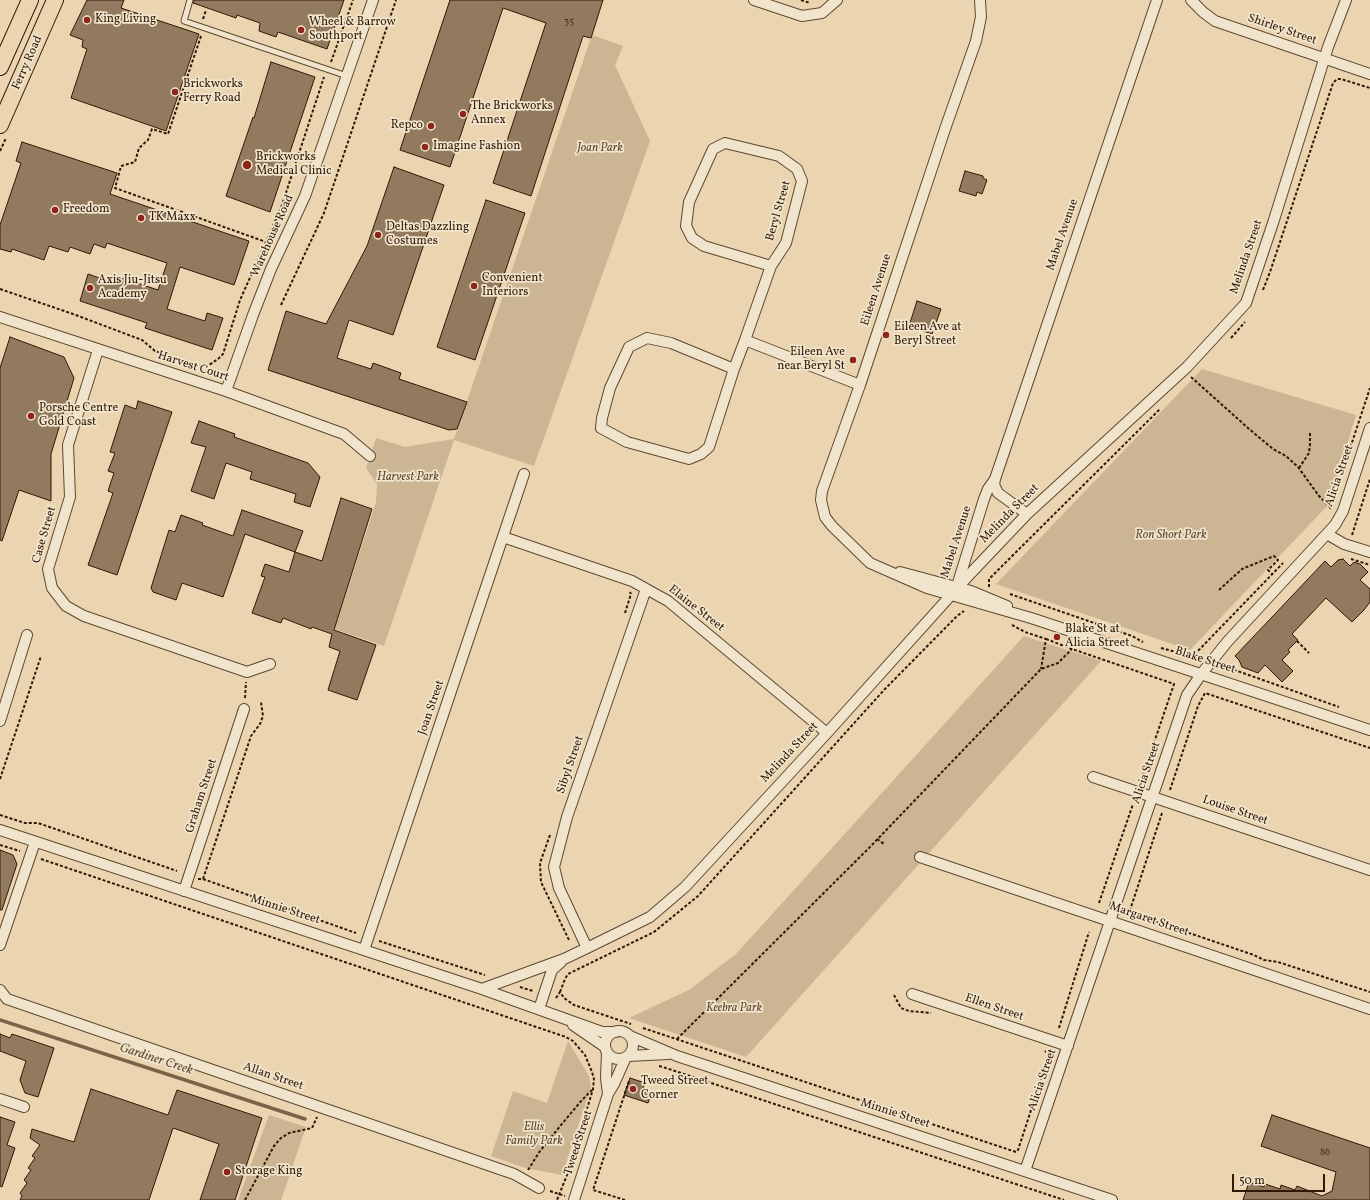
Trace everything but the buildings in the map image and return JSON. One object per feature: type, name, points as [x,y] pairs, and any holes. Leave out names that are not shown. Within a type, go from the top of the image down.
[{"type":"main road","name":"Ferry Road","points":[[0,67],[30,0]]},
{"type":"main road","name":"Ferry Road","points":[[0,125],[56,0]]},
{"type":"street","name":"Warehouse Road","points":[[226,392],[271,268],[305,196],[373,0]]},
{"type":"street","points":[[754,0],[802,16],[822,13],[837,0]]},
{"type":"street","name":"Eileen Avenue","points":[[879,567],[870,562],[832,526],[825,517],[821,500],[822,491],[860,385],[940,144],[976,41],[981,16],[980,0]]},
{"type":"street","name":"Mabel Avenue","points":[[955,590],[984,499],[988,489],[995,479],[1157,0]]},
{"type":"street","name":"Shirley Street","points":[[1191,0],[1203,12],[1215,20],[1370,74]]},
{"type":"street","name":"Melinda Street","points":[[539,1009],[552,970],[556,965],[650,917],[685,887],[827,733],[955,590],[1027,514],[1187,367],[1246,303],[1273,223],[1324,59],[1346,0]]},
{"type":"street","name":"Beryl Street","points":[[734,369],[771,266],[786,243],[802,181],[797,169],[779,156],[725,143],[713,150],[689,202],[686,226],[692,238],[704,246],[771,266]]},
{"type":"street","name":"Harvest Court","points":[[0,317],[226,392],[344,434],[370,456]]},
{"type":"street","points":[[647,338],[671,343],[734,369],[709,447],[701,454],[689,459],[628,442],[601,428],[602,418],[610,388],[629,347],[647,338]]},
{"type":"street","points":[[745,340],[860,385]]},
{"type":"street","name":"Case Street","points":[[98,350],[68,445],[70,497],[48,569],[52,588],[66,606],[84,616],[247,672]]},
{"type":"street","name":"Alicia Street","points":[[1025,1171],[1187,696],[1228,641],[1335,525],[1343,511],[1368,441],[1370,428]]},
{"type":"street","name":"Joan Street","points":[[364,950],[524,474]]},
{"type":"street","points":[[995,479],[994,485],[998,493],[1027,514]]},
{"type":"street","points":[[1327,534],[1344,544],[1370,552]]},
{"type":"street","name":"Elaine Street","points":[[503,537],[632,581],[668,601],[827,733]]},
{"type":"street","name":"Blake Street","points":[[879,567],[927,588],[955,590],[979,594],[1031,618],[1370,730]]},
{"type":"street","name":"Sibyl Street","points":[[587,948],[559,888],[554,867],[567,817],[646,589]]},
{"type":"street","points":[[0,721],[27,635]]},
{"type":"street","points":[[247,672],[270,664]]},
{"type":"street","name":"Graham Street","points":[[184,891],[244,709]]},
{"type":"street","name":"Louise Street","points":[[1093,777],[1370,870]]},
{"type":"street","name":"Minnie Street","points":[[0,830],[482,989],[603,1032],[616,1032]]},
{"type":"street","points":[[0,945],[35,842]]},
{"type":"street","name":"Margaret Street","points":[[920,857],[1370,1009]]},
{"type":"street","name":"Melinda Street","points":[[482,989],[564,960]]},
{"type":"street","name":"Allan Street","points":[[0,990],[7,999],[506,1171],[539,1188]]},
{"type":"street","name":"Ellen Street","points":[[912,994],[1068,1046]]},
{"type":"street","name":"Minnie Street","points":[[561,1017],[606,1050]]},
{"type":"street","points":[[616,1032],[624,1032],[632,1039],[633,1047],[627,1057],[619,1059],[609,1055],[606,1050],[606,1042],[609,1036],[616,1032]]},
{"type":"street","name":"Minnie Street","points":[[630,1036],[670,1054],[1112,1200]]},
{"type":"street","name":"Tweed Street","points":[[606,1050],[606,1078],[608,1094]]},
{"type":"street","name":"Minnie Street","points":[[627,1057],[670,1054]]},
{"type":"street","name":"Tweed Street","points":[[575,1200],[608,1094],[627,1057]]},
{"type":"street","points":[[0,1099],[24,1107]]},
{"type":"lane","points":[[190,0],[184,21],[346,76]]},
{"type":"path","points":[[0,289],[142,340],[155,351],[197,365],[209,365],[218,359],[223,354],[240,300],[281,208],[322,84],[353,0]]},
{"type":"path","points":[[281,305],[324,213],[396,0]]},
{"type":"path","points":[[801,0],[814,3]]},
{"type":"path","points":[[206,10],[203,32],[168,134],[152,129],[148,140],[139,148],[135,162],[121,166],[115,188],[266,242]]},
{"type":"path","points":[[1191,377],[1248,428],[1273,449],[1286,456],[1299,468],[1319,496],[1330,508]]},
{"type":"path","points":[[1328,514],[1370,388]]},
{"type":"path","points":[[1299,468],[1309,453],[1310,433]]},
{"type":"path","points":[[1351,536],[1370,479]]},
{"type":"path","points":[[1219,590],[1242,569],[1274,556],[1278,560],[1268,570],[1272,574]]},
{"type":"path","points":[[1156,647],[1178,651],[1191,656],[1194,654],[1288,558]]},
{"type":"path","points":[[1351,559],[1370,566]]},
{"type":"path","points":[[623,617],[631,594],[630,592]]},
{"type":"path","points":[[1036,603],[1132,636],[1146,644]]},
{"type":"path","points":[[556,998],[560,992],[564,979],[568,974],[654,932],[698,896],[884,690],[957,616],[963,611],[970,610]]},
{"type":"path","points":[[1012,625],[1025,632],[1174,684],[1141,781]]},
{"type":"path","points":[[1041,670],[1046,639]]},
{"type":"path","points":[[1297,641],[1309,653]]},
{"type":"path","points":[[674,1043],[877,840],[1041,670],[1058,663],[1072,649]]},
{"type":"path","points":[[0,779],[41,656]]},
{"type":"path","points":[[1228,668],[1321,699],[1342,708]]},
{"type":"path","points":[[244,709],[247,672]]},
{"type":"path","points":[[1170,790],[1198,706],[1206,693],[1370,748]]},
{"type":"path","points":[[203,880],[251,736],[264,716],[260,702]]},
{"type":"path","points":[[1099,903],[1133,804]]},
{"type":"path","points":[[1162,814],[1130,910],[1139,916],[1254,955],[1264,960],[1278,962],[1370,992]]},
{"type":"path","points":[[0,815],[26,823],[38,823],[177,871]]},
{"type":"path","points":[[550,833],[540,863],[541,882],[569,940]]},
{"type":"path","points":[[877,840],[884,844]]},
{"type":"path","points":[[0,845],[21,852]]},
{"type":"path","points":[[39,858],[566,1037],[573,1041],[585,1055],[594,1079],[593,1089],[568,1175],[557,1200]]},
{"type":"path","points":[[197,879],[356,933]]},
{"type":"path","points":[[1059,1028],[1089,932]]},
{"type":"path","points":[[377,940],[478,972]]},
{"type":"path","points":[[519,986],[534,991]]},
{"type":"path","points":[[560,992],[564,998],[574,1005],[633,1025]]},
{"type":"path","points":[[640,1027],[1016,1152],[1018,1150],[1049,1055]]},
{"type":"path","points":[[655,1066],[666,1068],[1064,1200]]},
{"type":"path","points":[[625,1200],[593,1190],[630,1078]]},
{"type":"path","points":[[523,1179],[540,1151],[593,1089]]},
{"type":"path","points":[[245,1200],[274,1146],[281,1138],[289,1133],[312,1128],[322,1108]]},
{"type":"path","points":[[539,1188],[575,1200]]},
{"type":"green space","name":"Joan Park","points":[[592,35],[623,46],[615,65],[650,141],[534,466],[454,440],[384,646],[335,629],[376,502],[377,484],[366,468],[376,438],[405,447],[454,439]]},
{"type":"green space","name":"Ron Short Park","points":[[1202,369],[1356,415],[1329,504],[1190,650],[996,584]]},
{"type":"green space","name":"Keebra Park","points":[[1024,636],[1101,661],[746,1057],[629,1018],[689,990],[736,954]]},
{"type":"green space","name":"Ellis Family Park","points":[[568,1041],[589,1076],[591,1087],[562,1175],[525,1168],[491,1156],[513,1091],[547,1103]]},
{"type":"green space","points":[[269,1115],[306,1127],[281,1200],[238,1200]]},
{"type":"waterway","name":"Gardiner Creek","points":[[0,1020],[305,1119]]},
{"type":"place","name":"King Living","points":[[87,20]]},
{"type":"place","name":"Wheel & Barrow Southport","points":[[301,30]]},
{"type":"place","name":"Brickworks Ferry Road","points":[[175,92]]},
{"type":"place","name":"The Brickworks Annex","points":[[463,114]]},
{"type":"place","name":"Repco","points":[[431,126]]},
{"type":"place","name":"Imagine Fashion","points":[[425,147]]},
{"type":"place","name":"Brickworks Medical Clinic","points":[[247,165]]},
{"type":"place","name":"Freedom","points":[[55,210]]},
{"type":"place","name":"TK Maxx","points":[[141,218]]},
{"type":"place","name":"Deltas Dazzling Costumes","points":[[378,235]]},
{"type":"place","name":"Convenient Interiors","points":[[474,286]]},
{"type":"place","name":"Axis Jiu-Jitsu Academy","points":[[90,288]]},
{"type":"place","name":"Eileen Ave at Beryl Street","points":[[886,335]]},
{"type":"place","name":"Eileen Ave near Beryl St","points":[[853,360]]},
{"type":"place","name":"Porsche Centre Gold Coast","points":[[31,416]]},
{"type":"place","name":"Blake St at Alicia Street","points":[[1057,637]]},
{"type":"place","name":"Tweed Street Corner","points":[[633,1089]]},
{"type":"place","name":"Storage King","points":[[227,1172]]},
{"type":"park label","name":"Harvest Park","points":[[408,478]]}]
